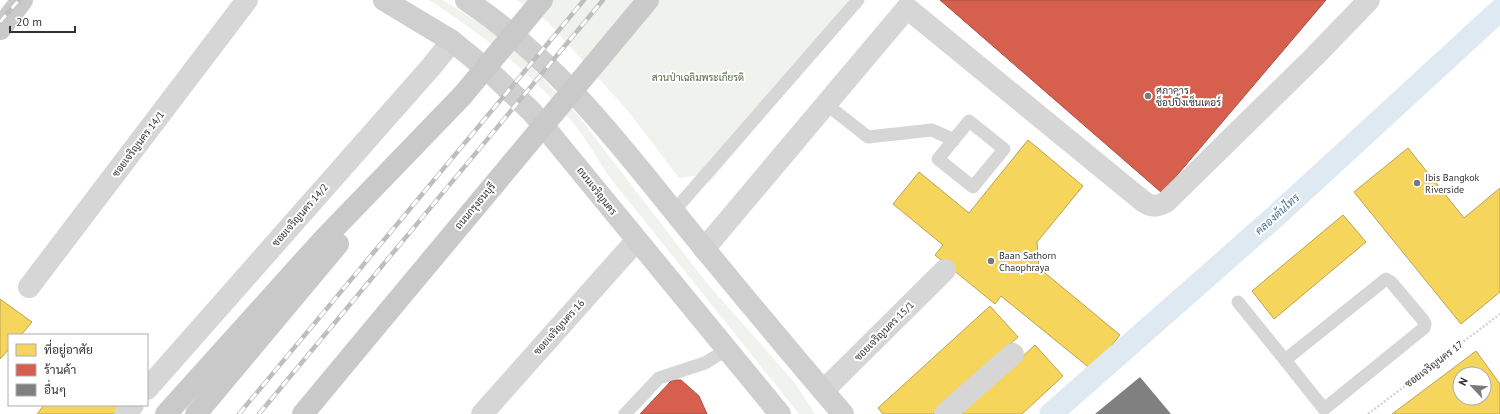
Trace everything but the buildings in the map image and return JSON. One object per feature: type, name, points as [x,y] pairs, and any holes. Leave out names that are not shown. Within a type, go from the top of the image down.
[{"type":"main road","points":[[0,29],[22,0]]},
{"type":"main road","name":"ถนนเจริญนคร","points":[[384,0],[452,40],[491,72],[532,112],[581,170],[636,241],[780,414]]},
{"type":"main road","points":[[466,0],[498,22],[555,72],[607,128],[704,248],[843,414]]},
{"type":"main road","points":[[196,414],[542,0]]},
{"type":"main road","name":"ถนนกรุงธนบุรี","points":[[303,414],[648,0]]},
{"type":"main road","points":[[166,414],[321,242],[462,96]]},
{"type":"main road","points":[[319,414],[387,313]]},
{"type":"street","name":"ซอยเจริญนคร 14/1","points":[[29,287],[247,0]]},
{"type":"street","points":[[704,248],[910,4],[1144,202],[1152,206],[1160,206],[1166,202],[1314,57],[1369,0]]},
{"type":"street","name":"ซอยเจริญนคร 14/2","points":[[148,388],[431,67],[452,40]]},
{"type":"street","name":"ซอยเจริญนคร 16","points":[[482,414],[636,241]]},
{"type":"street","name":"ซอยเจริญนคร 15/1","points":[[823,391],[945,270]]},
{"type":"street","points":[[946,414],[1013,354]]},
{"type":"lane","points":[[674,210],[858,0]]},
{"type":"lane","points":[[826,104],[868,137],[932,130],[954,140]]},
{"type":"lane","points":[[969,121],[1004,149],[974,188],[938,159],[954,140],[969,121]]},
{"type":"lane","points":[[1238,302],[1325,412],[1395,351],[1424,328],[1425,324],[1391,282],[1386,279],[1285,360]]},
{"type":"lane","points":[[625,414],[659,378],[705,363],[726,350]]},
{"type":"path","name":"ซอยเจริญนคร 17","points":[[1368,414],[1500,314]]},
{"type":"green space","points":[[429,0],[443,0],[495,33],[519,54],[576,113],[706,282],[795,383],[815,414],[799,414],[612,181],[582,135],[561,109],[527,74],[508,58],[470,28]]},
{"type":"green space","name":"สวนป่าเฉลิมพระเกียรติ","points":[[517,0],[863,0],[709,183],[701,175],[679,178],[628,111],[547,21]]},
{"type":"waterway","name":"คลองต้นไทร","points":[[1051,414],[1278,214],[1500,10]]},
{"type":"railway","points":[[0,22],[19,0]]},
{"type":"railway","points":[[239,414],[584,0]]},
{"type":"railway","points":[[259,414],[603,0]]},
{"type":"place","name":"ศุภาคาร ช็อปปิ้งเซ็นเตอร์","points":[[1148,96]]},
{"type":"place","name":"Ibis Bangkok Riverside","points":[[1417,183]]},
{"type":"place","name":"Baan Sathorn Chaophraya","points":[[991,261]]}]
